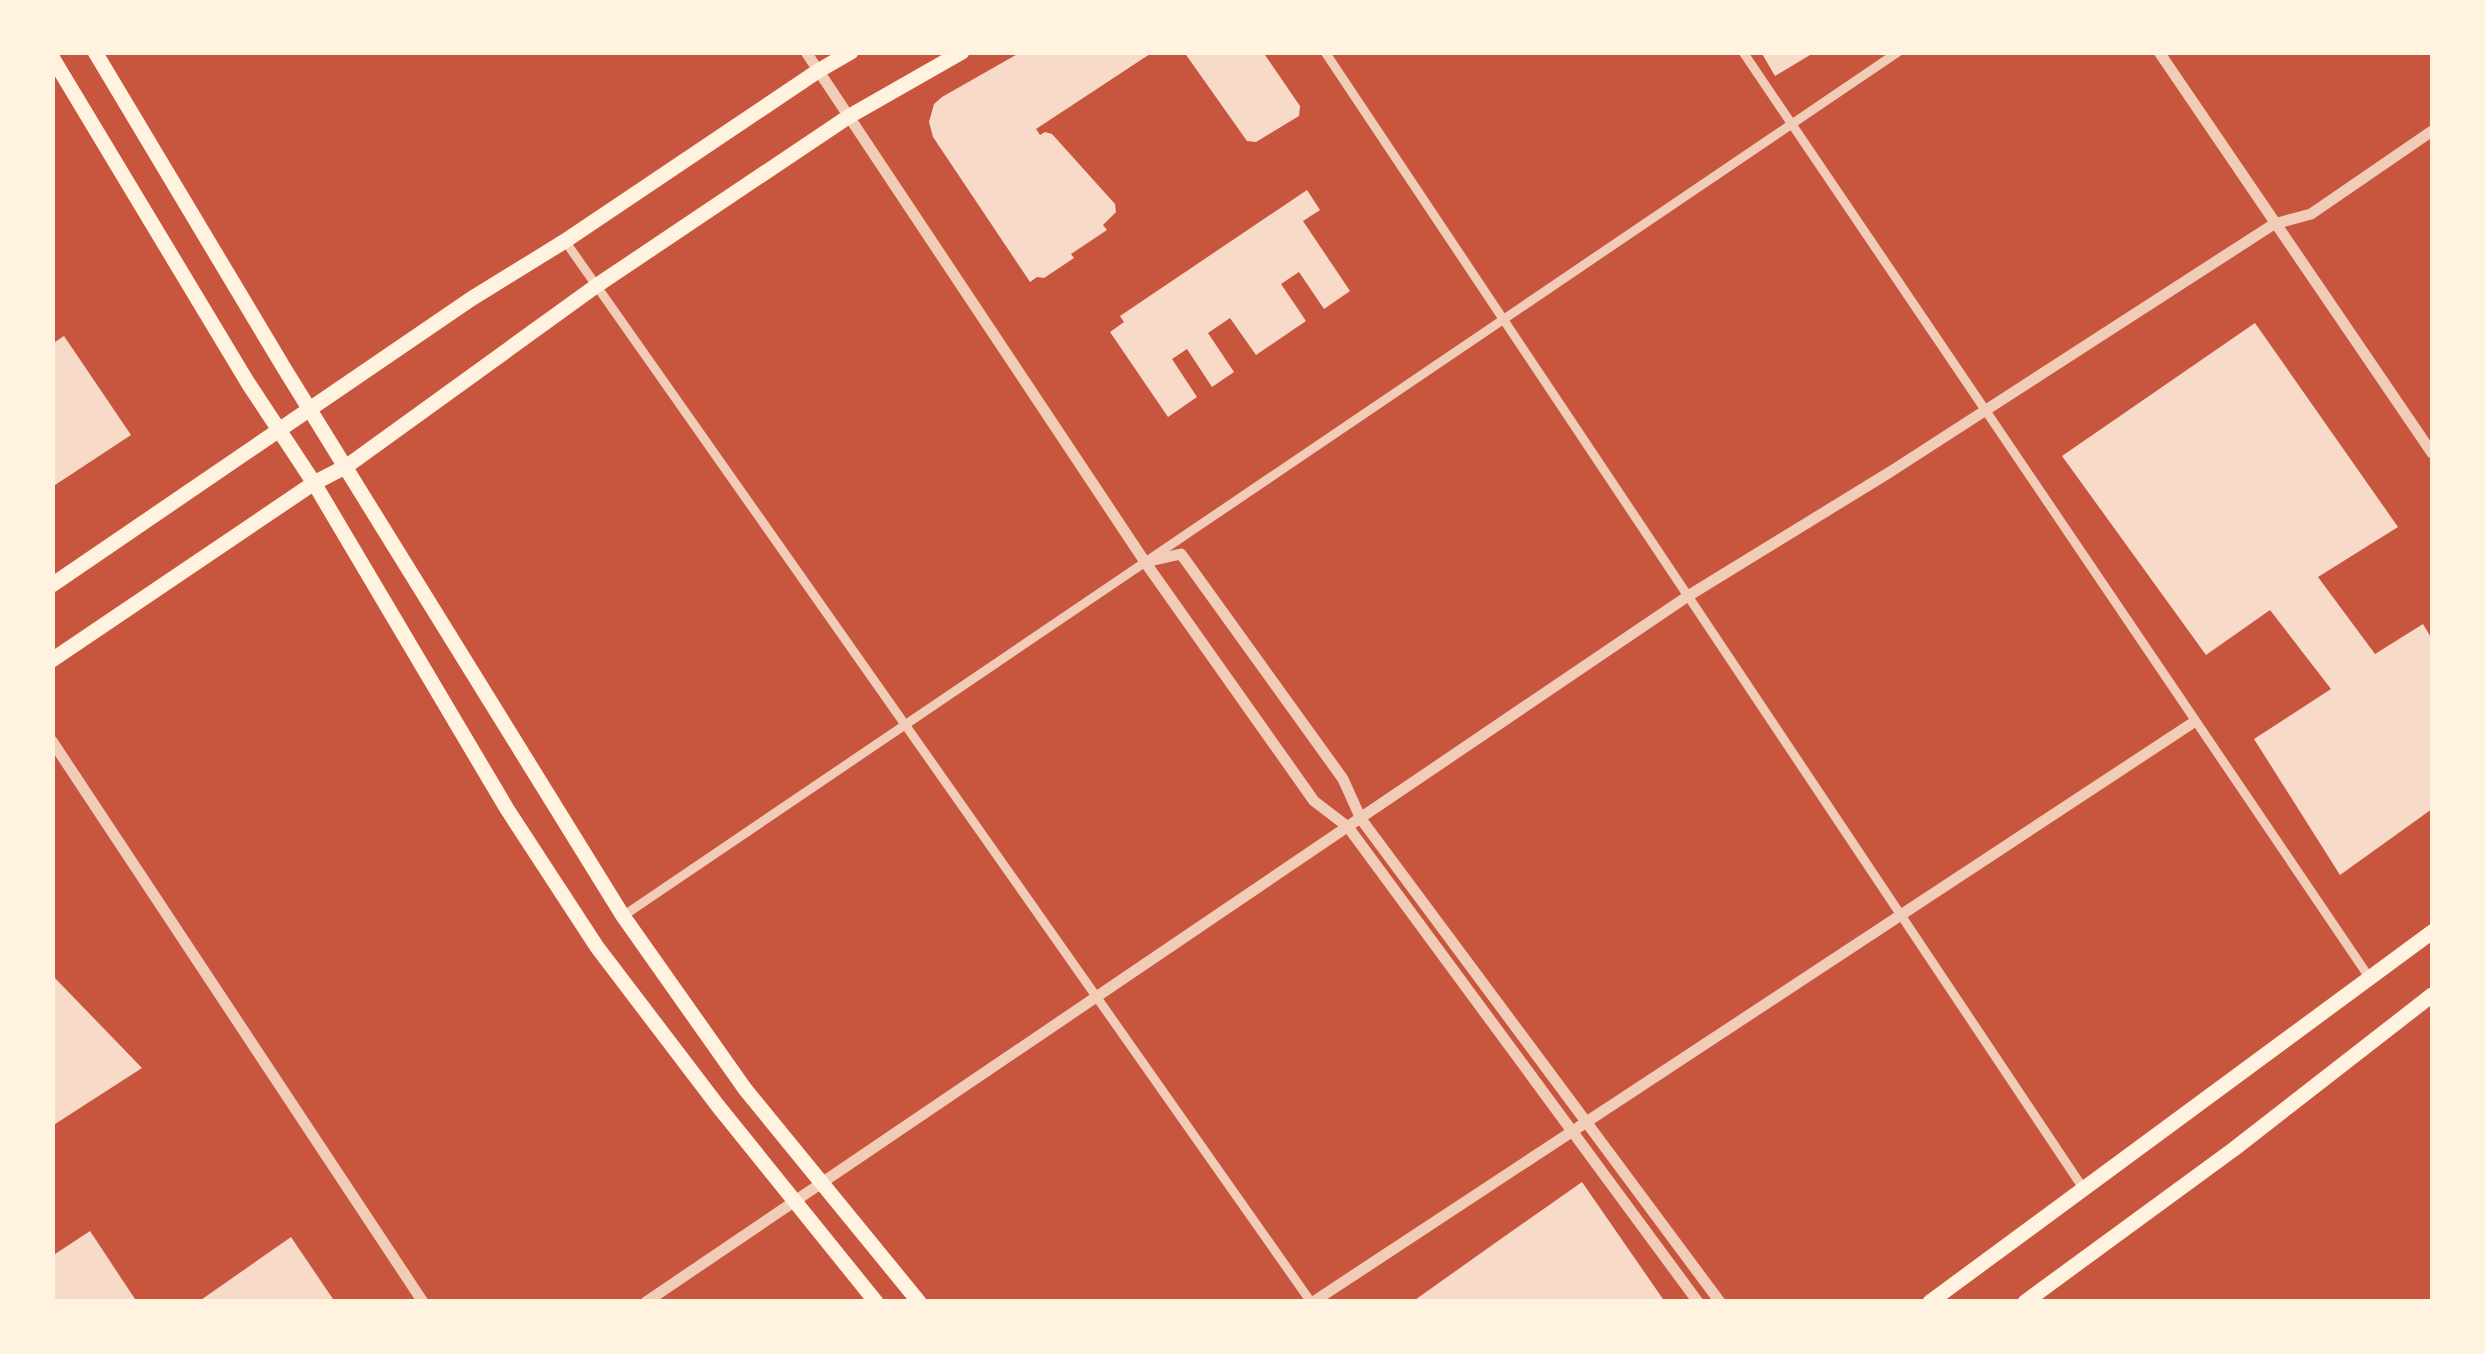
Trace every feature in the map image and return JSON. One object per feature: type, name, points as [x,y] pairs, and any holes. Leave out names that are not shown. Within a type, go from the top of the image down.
[{"type":"main road","points":[[95,52],[623,916],[746,1089],[919,1302]]},
{"type":"main road","points":[[52,585],[470,299],[851,52]]},
{"type":"main road","points":[[52,660],[314,483],[346,466],[596,286],[848,116],[962,52]]},
{"type":"main road","points":[[52,56],[314,483],[506,809],[597,948],[876,1302]]},
{"type":"main road","points":[[1930,1302],[2432,932]]},
{"type":"main road","points":[[2025,1302],[2234,1149],[2432,995]]},
{"type":"street","points":[[806,52],[1146,562],[1314,800],[1348,827],[1698,1302]]},
{"type":"street","points":[[1325,52],[2082,1188]]},
{"type":"street","points":[[1742,52],[2369,977]]},
{"type":"street","points":[[623,916],[1898,52]]},
{"type":"street","points":[[2160,52],[2432,453]]},
{"type":"street","points":[[646,1302],[1688,596],[1985,412],[2277,223],[2312,214],[2432,132]]},
{"type":"street","points":[[564,241],[1312,1302],[2194,722]]},
{"type":"street","points":[[1146,562],[1181,554],[1343,780],[1361,819],[1720,1302]]},
{"type":"street","points":[[52,741],[423,1302]]},
{"type":"building","points":[[1021,52],[1153,52],[1036,129],[1040,135],[1052,134],[1115,204],[1116,212],[1103,225],[1107,230],[1071,254],[1074,258],[1044,278],[1030,282],[933,137],[929,122],[934,104],[942,97]]},
{"type":"building","points":[[1184,52],[1263,52],[1300,106],[1299,116],[1256,142],[1247,141]]},
{"type":"building","points":[[1761,52],[1815,52],[1775,76]]},
{"type":"building","points":[[1307,190],[1320,210],[1303,221],[1350,291],[1324,309],[1299,272],[1281,284],[1306,321],[1256,355],[1230,318],[1208,333],[1234,372],[1212,387],[1187,349],[1172,359],[1197,397],[1168,417],[1110,332],[1124,322],[1120,316]]},
{"type":"building","points":[[2255,323],[2398,527],[2318,577],[2375,654],[2423,624],[2432,639],[2432,809],[2340,875],[2254,739],[2331,689],[2270,610],[2206,655],[2062,456]]},
{"type":"building","points":[[64,336],[131,435],[52,487],[52,344]]},
{"type":"building","points":[[52,975],[142,1068],[52,1126]]},
{"type":"building","points":[[1582,1182],[1665,1302],[1412,1302],[1505,1236]]},
{"type":"building","points":[[90,1231],[137,1302],[52,1302],[52,1256]]},
{"type":"building","points":[[291,1237],[335,1302],[198,1302]]}]
